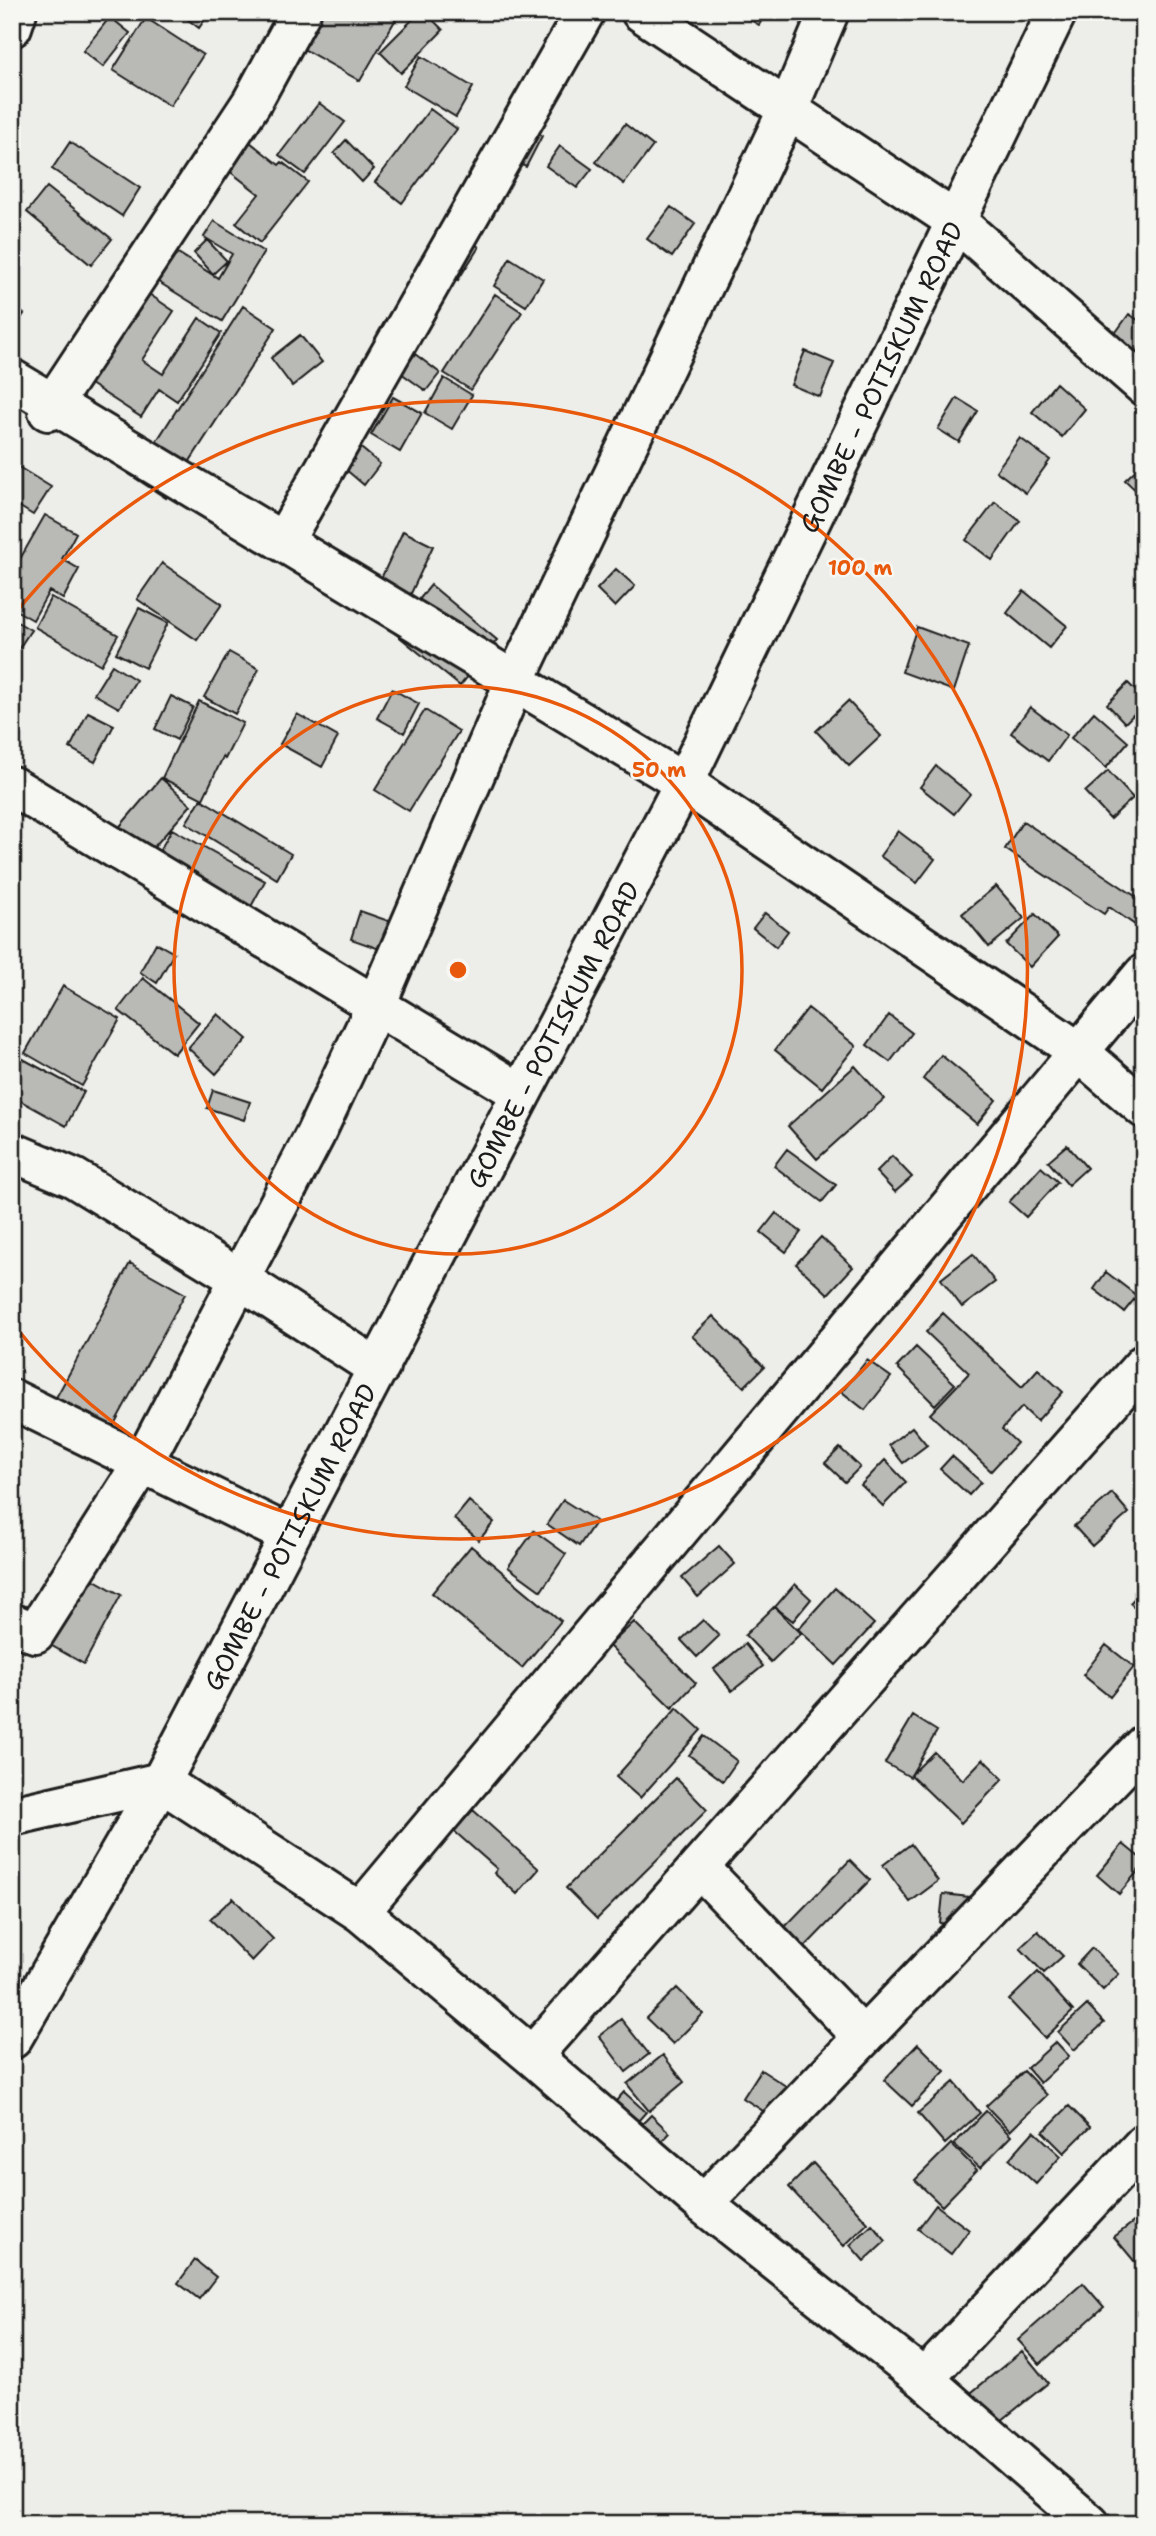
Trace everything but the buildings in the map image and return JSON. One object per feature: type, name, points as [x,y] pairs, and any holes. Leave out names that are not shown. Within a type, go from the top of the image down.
[{"type":"street","points":[[12,27],[17,12]]},
{"type":"street","points":[[51,407],[252,102],[301,12]]},
{"type":"street","points":[[283,542],[585,12]]},
{"type":"street","points":[[642,12],[957,222],[1144,386]]},
{"type":"street","points":[[12,1623],[36,1633],[144,1463],[315,1135],[376,1005],[515,681],[788,110],[830,12]]},
{"type":"street","name":"GOMBE - POTISKUM ROAD","points":[[12,2039],[161,1782],[684,783],[1057,12]]},
{"type":"street","points":[[12,379],[51,407],[283,542],[684,783],[1078,1051],[1144,1108]]},
{"type":"street","points":[[12,786],[521,1093]]},
{"type":"street","points":[[360,1912],[1144,974]]},
{"type":"street","points":[[12,1152],[74,1178],[239,1278],[378,1368]]},
{"type":"street","points":[[533,2056],[1144,1364]]},
{"type":"street","points":[[12,1399],[289,1535]]},
{"type":"street","points":[[703,2204],[1144,1745]]},
{"type":"street","points":[[12,1816],[161,1782],[360,1912],[533,2056],[703,2204],[923,2379],[1090,2524]]},
{"type":"street","points":[[699,1867],[863,2037]]},
{"type":"street","points":[[923,2379],[1144,2144]]}]
